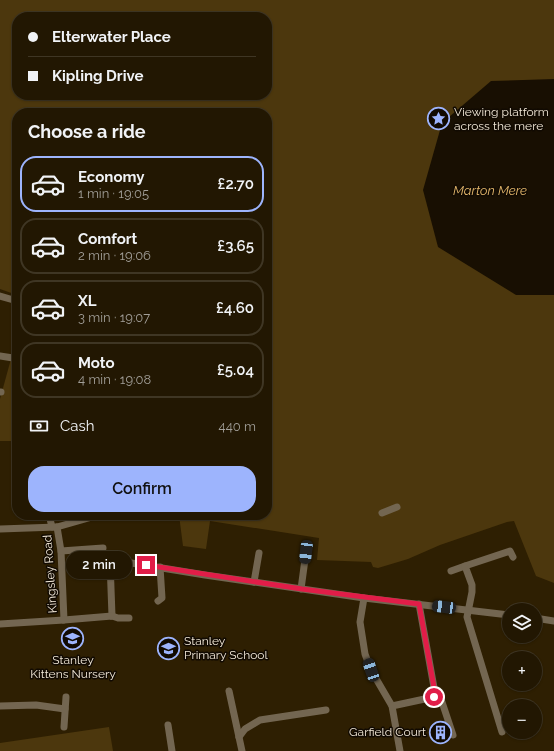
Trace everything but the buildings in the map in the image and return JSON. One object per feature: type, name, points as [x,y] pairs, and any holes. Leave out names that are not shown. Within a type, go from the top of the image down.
[{"type":"street","points":[[0,296],[12,300]]},
{"type":"street","points":[[0,356],[12,358]]},
{"type":"street","points":[[382,513],[397,507]]},
{"type":"street","name":"Kingsley Road","points":[[52,520],[55,527],[61,551],[64,620]]},
{"type":"street","points":[[0,529],[55,527],[81,520]]},
{"type":"street","points":[[61,551],[103,548]]},
{"type":"street","points":[[453,569],[510,551],[513,557]]},
{"type":"street","points":[[302,589],[306,552]]},
{"type":"street","points":[[254,582],[259,553]]},
{"type":"street","points":[[112,616],[110,561],[160,567],[364,598],[502,614]]},
{"type":"street","points":[[465,566],[472,585],[467,617],[502,732]]},
{"type":"street","points":[[160,567],[163,600]]},
{"type":"street","points":[[364,598],[360,622],[365,654],[371,670],[392,706],[400,751]]},
{"type":"street","points":[[419,604],[435,693],[434,697]]},
{"type":"street","points":[[0,624],[112,616],[118,618],[129,618]]},
{"type":"street","points":[[542,619],[554,621]]},
{"type":"street","points":[[229,691],[242,751]]},
{"type":"street","points":[[64,727],[66,697]]},
{"type":"street","points":[[392,706],[434,697],[442,702],[453,735]]},
{"type":"street","points":[[0,706],[36,705],[65,709]]},
{"type":"street","points":[[239,738],[245,728],[260,720],[326,710]]},
{"type":"street","points":[[168,725],[172,751]]},
{"type":"shaded area","points":[[0,0],[554,0],[554,583],[536,576],[514,521],[507,522],[440,545],[408,559],[378,568],[373,567],[371,562],[317,560],[319,538],[210,521],[206,549],[183,546],[180,520],[272,520],[272,108],[12,108],[12,293],[0,289]]},
{"type":"shaded area","points":[[12,355],[12,441],[0,441],[0,399]]},
{"type":"shaded area","points":[[109,727],[113,751],[0,751],[0,743]]},
{"type":"water","name":"Marton Mere","points":[[554,79],[554,295],[516,295],[438,247],[423,190],[442,123],[491,81]]},
{"type":"place","name":"Viewing platform across the mere","points":[[438,119]]},
{"type":"place","name":"Stanley Kittens Nursery","points":[[73,639]]},
{"type":"place","name":"Stanley Primary School","points":[[168,648]]},
{"type":"place","name":"Garfield Court","points":[[441,732]]},
{"type":"route","points":[[146,565],[204,575],[364,598],[419,604],[435,693],[434,697]]}]
